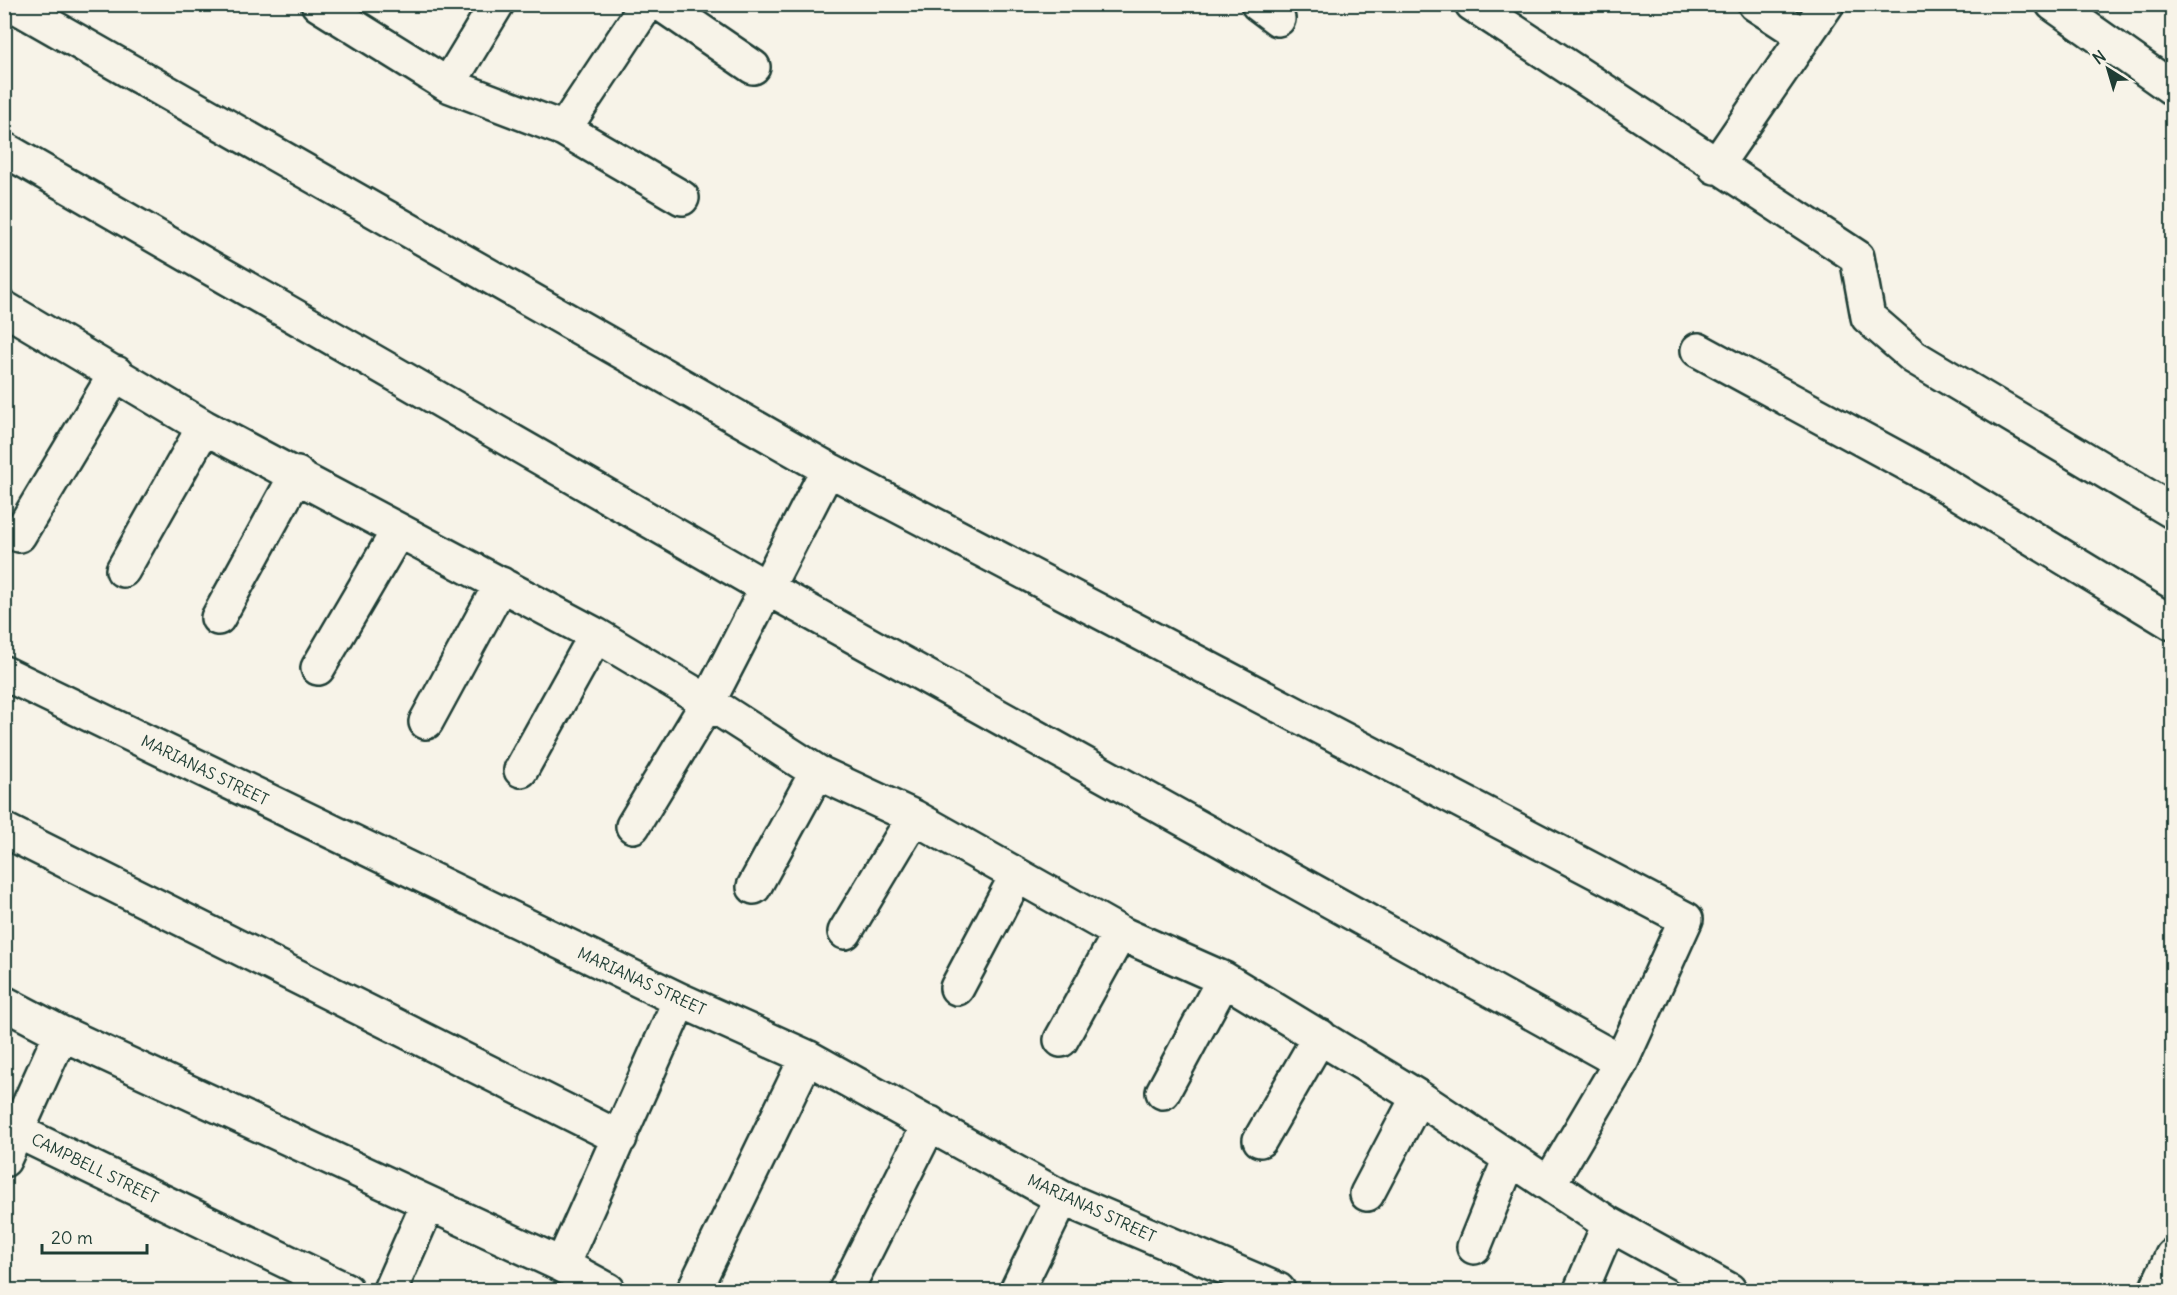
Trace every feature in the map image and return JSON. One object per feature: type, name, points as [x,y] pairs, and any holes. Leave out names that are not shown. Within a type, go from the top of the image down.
[{"type":"street","points":[[4,16],[11,4],[828,469],[1686,919],[1621,1062],[1549,1184]]},
{"type":"street","points":[[448,84],[496,4]]},
{"type":"street","points":[[564,129],[646,4]]},
{"type":"street","points":[[661,4],[753,67]]},
{"type":"street","points":[[1472,4],[1715,167],[1857,257],[1868,316],[1914,357],[2172,511]]},
{"type":"street","points":[[1755,4],[1804,36]]},
{"type":"street","points":[[1715,167],[1827,4]]},
{"type":"street","points":[[2053,4],[2172,88]]},
{"type":"street","points":[[322,5],[448,84],[564,129],[682,198]]},
{"type":"street","points":[[4,149],[767,588],[1621,1062]]},
{"type":"street","points":[[4,308],[204,426],[596,635],[708,702],[817,772],[914,817],[1120,933],[1224,979],[1418,1097],[1609,1224],[1729,1290]]},
{"type":"street","points":[[1698,350],[1932,477],[2172,623]]},
{"type":"street","points":[[20,535],[116,373]]},
{"type":"street","points":[[123,570],[204,426]]},
{"type":"street","points":[[633,826],[708,702],[828,469]]},
{"type":"street","points":[[218,618],[297,474]]},
{"type":"street","points":[[318,668],[398,531]]},
{"type":"street","points":[[426,722],[501,584]]},
{"type":"street","points":[[521,770],[596,635]]},
{"type":"street","name":"MARIANAS STREET","points":[[4,673],[680,1000],[807,1057],[1062,1198],[1278,1290]]},
{"type":"street","points":[[754,887],[817,772]]},
{"type":"street","points":[[844,932],[914,817]]},
{"type":"street","points":[[4,830],[620,1138]]},
{"type":"street","points":[[957,988],[1017,875]]},
{"type":"street","points":[[1061,1040],[1120,933]]},
{"type":"street","points":[[1163,1092],[1224,979]]},
{"type":"street","points":[[562,1265],[680,1000]]},
{"type":"street","points":[[4,1003],[61,1033],[562,1265],[608,1290]]},
{"type":"street","points":[[4,1160],[11,1128],[61,1033]]},
{"type":"street","points":[[1260,1140],[1320,1036]]},
{"type":"street","points":[[694,1290],[807,1057]]},
{"type":"street","points":[[1367,1194],[1418,1097]]},
{"type":"street","points":[[846,1290],[930,1123]]},
{"type":"street","name":"CAMPBELL STREET","points":[[11,1128],[346,1290]]},
{"type":"street","points":[[1474,1247],[1510,1158]]},
{"type":"street","points":[[1017,1290],[1062,1198]]},
{"type":"street","points":[[390,1290],[428,1204]]},
{"type":"street","points":[[1581,1290],[1609,1224]]},
{"type":"street","points":[[2156,1290],[2172,1256]]}]
